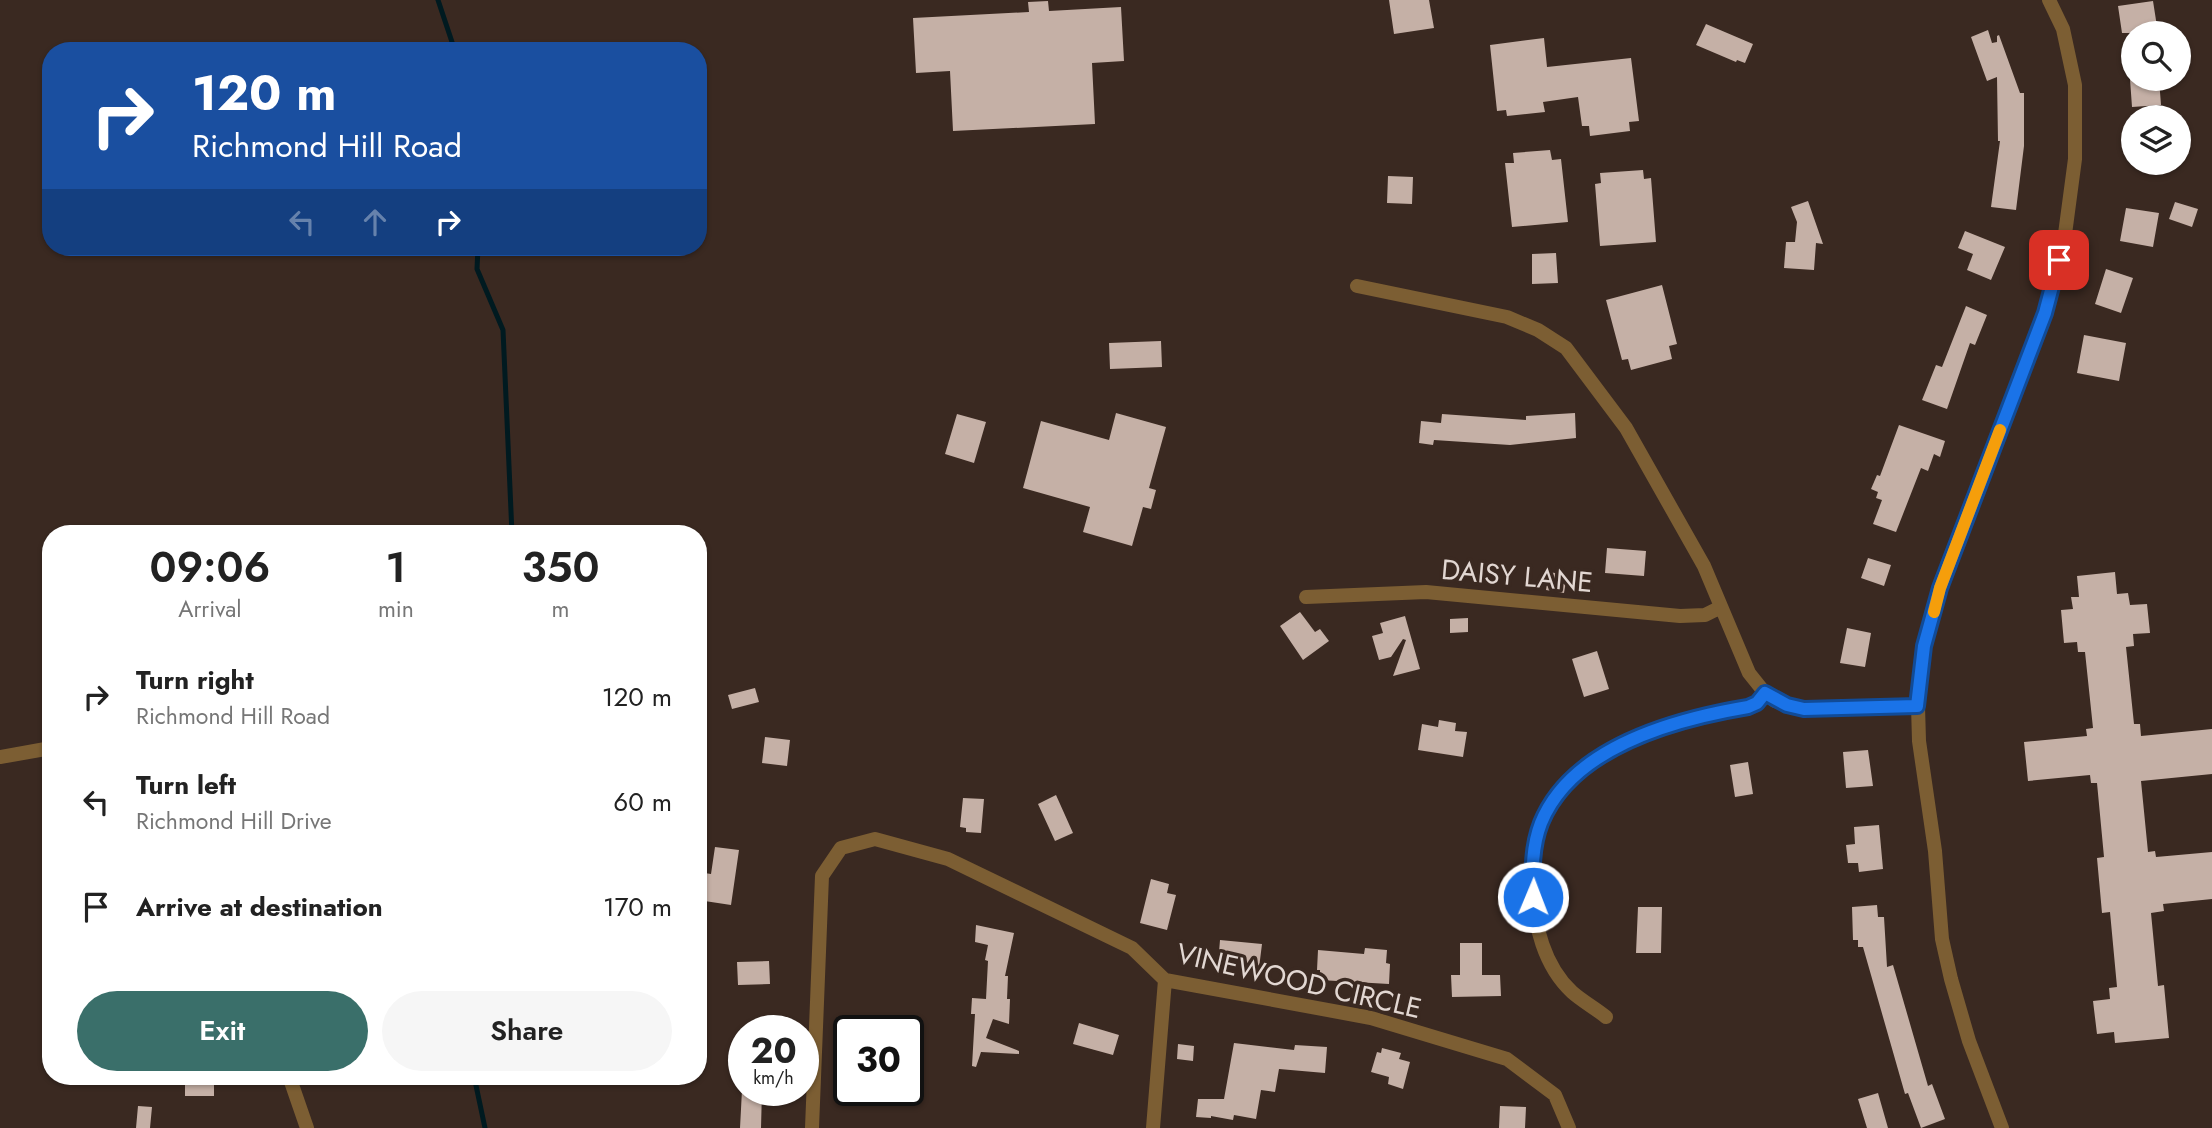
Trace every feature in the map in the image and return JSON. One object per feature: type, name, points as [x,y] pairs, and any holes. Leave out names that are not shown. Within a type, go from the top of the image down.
[{"type":"street","points":[[2002,1128],[1969,1041],[1942,939],[1935,851],[1919,741],[1917,706],[1924,646],[1940,588],[2045,313],[2066,234],[2075,159],[2075,85],[2063,29],[2049,0]]},
{"type":"street","points":[[1357,286],[1507,317],[1538,330],[1566,348],[1626,428],[1704,566],[1749,673],[1765,693],[1787,705],[1804,709],[1917,706]]},
{"type":"street","name":"DAISY LANE","points":[[1306,597],[1426,592],[1680,616],[1705,615],[1721,607]]},
{"type":"street","points":[[1606,1017],[1572,992],[1561,980],[1548,960],[1541,939],[1536,920],[1532,877],[1536,839],[1546,812],[1565,786],[1582,770],[1626,743],[1676,722],[1748,707],[1757,703],[1765,693]]},
{"type":"street","points":[[0,757],[42,750]]},
{"type":"street","name":"VINEWOOD CIRCLE","points":[[813,1128],[822,876],[841,848],[874,839],[948,859],[1132,948],[1165,980],[1371,1018],[1507,1059],[1555,1095],[1569,1128]]},
{"type":"street","points":[[1153,1128],[1165,980]]},
{"type":"street","points":[[292,1085],[307,1128]]},
{"type":"building","points":[[1389,0],[1429,0],[1434,28],[1394,34]]},
{"type":"building","points":[[1048,1],[1049,11],[1121,7],[1124,61],[1092,63],[1095,124],[953,131],[950,71],[916,73],[913,18],[1029,12],[1028,2]]},
{"type":"building","points":[[2153,1],[2156,21],[2121,21],[2121,26],[2118,6]]},
{"type":"building","points":[[1706,24],[1753,44],[1745,63],[1736,62],[1696,45]]},
{"type":"building","points":[[1988,30],[1992,43],[1997,42],[1999,35],[2020,93],[2024,93],[2024,146],[2016,210],[1991,207],[2000,141],[1997,77],[1987,81],[1971,37]]},
{"type":"building","points":[[1544,38],[1547,67],[1631,58],[1639,121],[1629,122],[1630,131],[1590,136],[1589,126],[1582,126],[1578,97],[1543,102],[1545,112],[1507,116],[1506,110],[1497,111],[1490,45]]},
{"type":"building","points":[[2131,91],[2160,91],[2161,105],[2132,105]]},
{"type":"building","points":[[1550,150],[1552,160],[1561,159],[1568,222],[1512,227],[1505,163],[1514,163],[1513,153]]},
{"type":"building","points":[[1643,170],[1644,179],[1651,178],[1656,242],[1600,246],[1595,184],[1601,183],[1600,173]]},
{"type":"building","points":[[1388,176],[1413,177],[1412,204],[1387,203]]},
{"type":"building","points":[[1808,201],[1823,244],[1816,243],[1814,270],[1784,268],[1786,242],[1795,242],[1797,222],[1791,207]]},
{"type":"building","points":[[2175,202],[2198,209],[2192,227],[2169,219]]},
{"type":"building","points":[[2126,208],[2159,213],[2153,247],[2120,241]]},
{"type":"building","points":[[1965,231],[2005,247],[1991,280],[1967,270],[1973,254],[1958,248]]},
{"type":"building","points":[[1556,253],[1558,283],[1532,284],[1532,254]]},
{"type":"building","points":[[2106,269],[2133,278],[2121,313],[2095,304]]},
{"type":"building","points":[[1662,285],[1677,344],[1669,346],[1672,359],[1631,370],[1628,359],[1622,360],[1606,300]]},
{"type":"building","points":[[1966,306],[1987,315],[1975,345],[1970,343],[1947,409],[1922,400],[1936,365],[1942,367]]},
{"type":"building","points":[[2084,335],[2126,343],[2119,381],[2077,373]]},
{"type":"building","points":[[1161,341],[1162,367],[1110,369],[1109,343]]},
{"type":"building","points":[[1116,413],[1166,427],[1149,488],[1156,490],[1151,509],[1143,507],[1132,546],[1083,532],[1090,507],[1023,488],[1041,421],[1109,440]]},
{"type":"building","points":[[1575,413],[1576,438],[1510,445],[1434,440],[1433,445],[1419,443],[1421,421],[1441,423],[1442,414],[1526,420],[1526,416]]},
{"type":"building","points":[[957,414],[986,422],[974,463],[945,454]]},
{"type":"building","points":[[1899,425],[1945,441],[1940,457],[1934,454],[1928,471],[1921,468],[1896,532],[1873,524],[1882,500],[1876,498],[1878,492],[1871,489],[1877,475],[1880,476]]},
{"type":"building","points":[[1607,548],[1646,551],[1644,576],[1605,573]]},
{"type":"building","points":[[1868,558],[1891,565],[1884,586],[1861,578]]},
{"type":"building","points":[[1549,572],[1567,575],[1564,593],[1546,590]]},
{"type":"building","points":[[2115,572],[2117,594],[2128,593],[2130,605],[2147,604],[2150,633],[2133,634],[2134,646],[2126,647],[2134,724],[2140,724],[2141,736],[2212,729],[2212,774],[2141,781],[2148,852],[2155,851],[2156,857],[2212,852],[2212,899],[2163,904],[2164,911],[2151,913],[2158,986],[2164,985],[2169,1038],[2115,1043],[2114,1032],[2097,1034],[2093,1001],[2110,999],[2109,988],[2117,987],[2110,912],[2102,913],[2097,858],[2104,857],[2097,783],[2091,783],[2090,775],[2028,781],[2024,742],[2087,736],[2086,729],[2093,728],[2085,652],[2078,652],[2077,642],[2064,643],[2061,610],[2073,609],[2071,597],[2079,597],[2077,576]]},
{"type":"building","points":[[1300,612],[1315,632],[1320,629],[1329,641],[1303,660],[1280,626]]},
{"type":"building","points":[[1405,616],[1420,669],[1393,676],[1406,640],[1403,639],[1391,657],[1379,660],[1372,636],[1383,633],[1380,623]]},
{"type":"building","points":[[1468,618],[1468,632],[1450,633],[1450,619]]},
{"type":"building","points":[[1847,628],[1871,633],[1865,667],[1840,663]]},
{"type":"building","points":[[1597,651],[1609,689],[1584,697],[1572,659]]},
{"type":"building","points":[[755,688],[759,702],[732,709],[728,695]]},
{"type":"building","points":[[1439,720],[1456,723],[1455,731],[1467,732],[1463,757],[1418,750],[1422,724],[1438,727]]},
{"type":"building","points":[[765,737],[790,740],[787,766],[762,763]]},
{"type":"building","points":[[1868,750],[1873,786],[1846,788],[1843,752]]},
{"type":"building","points":[[1748,762],[1753,794],[1735,797],[1730,765]]},
{"type":"building","points":[[1056,795],[1073,833],[1055,841],[1038,804]]},
{"type":"building","points":[[963,798],[984,799],[981,833],[966,832],[966,828],[960,827]]},
{"type":"building","points":[[1879,825],[1883,869],[1859,872],[1858,863],[1848,863],[1846,845],[1855,844],[1854,827]]},
{"type":"building","points":[[715,847],[739,850],[731,905],[707,901],[707,873],[711,874]]},
{"type":"building","points":[[1151,879],[1169,884],[1167,893],[1176,895],[1167,930],[1140,923]]},
{"type":"building","points":[[1877,905],[1878,917],[1884,917],[1887,967],[1893,965],[1928,1086],[1932,1084],[1945,1119],[1921,1128],[1908,1093],[1905,1094],[1863,947],[1858,947],[1858,940],[1853,940],[1852,907]]},
{"type":"building","points":[[1638,907],[1662,907],[1661,953],[1636,953]]},
{"type":"building","points":[[976,925],[1014,933],[1005,976],[1008,976],[1007,999],[1010,999],[1009,1024],[993,1019],[986,1038],[1019,1051],[1019,1054],[981,1052],[976,1067],[972,1066],[975,1014],[971,1014],[972,998],[986,999],[988,961],[985,960],[988,945],[975,942]]},
{"type":"building","points":[[1220,940],[1262,944],[1259,968],[1218,964]]},
{"type":"building","points":[[1460,943],[1482,943],[1482,975],[1500,975],[1501,996],[1452,997],[1451,975],[1460,975]]},
{"type":"building","points":[[1365,948],[1387,950],[1386,963],[1390,964],[1389,984],[1320,980],[1320,970],[1317,970],[1318,950],[1364,954]]},
{"type":"building","points":[[769,961],[770,984],[738,985],[737,962]]},
{"type":"building","points":[[1079,1023],[1119,1035],[1113,1055],[1073,1044]]},
{"type":"building","points":[[1234,1043],[1294,1050],[1295,1045],[1327,1047],[1325,1073],[1279,1069],[1275,1092],[1261,1090],[1256,1119],[1234,1115],[1233,1120],[1211,1116],[1196,1117],[1198,1099],[1224,1099]]},
{"type":"building","points":[[1178,1044],[1194,1046],[1193,1061],[1177,1059]]},
{"type":"building","points":[[1382,1048],[1401,1053],[1399,1059],[1410,1062],[1403,1089],[1388,1084],[1389,1077],[1371,1072],[1377,1052],[1381,1053]]},
{"type":"building","points":[[185,1085],[214,1085],[214,1096],[185,1096]]},
{"type":"building","points":[[1878,1093],[1888,1128],[1867,1128],[1858,1099]]},
{"type":"building","points":[[138,1106],[152,1107],[150,1128],[136,1128]]},
{"type":"building","points":[[741,1106],[762,1106],[761,1128],[740,1128]]},
{"type":"building","points":[[1500,1106],[1526,1107],[1525,1128],[1499,1128]]},
{"type":"waterway","points":[[438,0],[452,42]]},
{"type":"waterway","points":[[478,256],[477,269],[503,330],[512,525]]},
{"type":"waterway","points":[[476,1085],[485,1128]]},
{"type":"slow traffic","points":[[1934,612],[1940,588],[2000,430]]},
{"type":"route","points":[[1533,897],[1536,839],[1546,812],[1565,786],[1582,770],[1626,743],[1676,722],[1748,707],[1757,703],[1765,693],[1775,701],[1804,709],[1917,706],[1924,646],[1940,588],[2045,313],[2059,260]]}]
